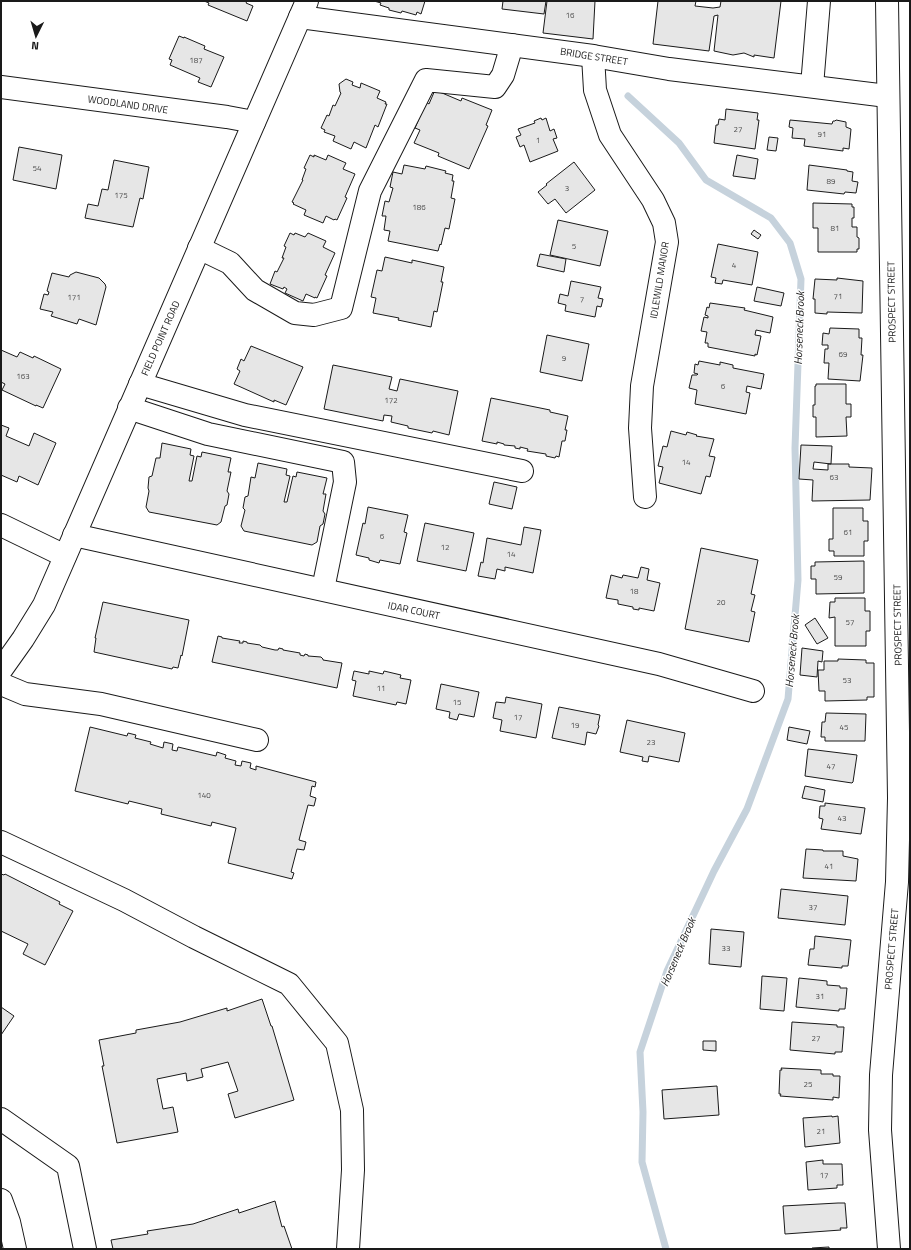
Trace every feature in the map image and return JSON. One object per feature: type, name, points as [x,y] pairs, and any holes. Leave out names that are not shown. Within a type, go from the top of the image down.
[{"type":"street","points":[[812,86],[819,1]]},
{"type":"street","name":"PROSPECT STREET","points":[[887,1],[887,96],[899,798],[897,882],[882,1068],[880,1130],[889,1249]]},
{"type":"street","name":"BRIDGE STREET","points":[[304,9],[512,45],[593,56],[669,69],[887,96]]},
{"type":"street","name":"FIELD POINT ROAD","points":[[1,670],[24,639],[44,605],[304,9]]},
{"type":"street","points":[[199,248],[230,263],[255,290],[295,313],[314,315],[342,308],[370,191],[426,80],[495,87],[503,76],[512,45]]},
{"type":"street","name":"IDLEWILD MANOR","points":[[593,56],[595,90],[610,135],[653,200],[664,222],[667,242],[642,386],[640,428],[645,497]]},
{"type":"street","name":"WOODLAND DRIVE","points":[[1,87],[227,117],[254,122]]},
{"type":"street","points":[[140,384],[245,415],[522,471]]},
{"type":"street","points":[[129,408],[208,434],[343,462],[345,482],[323,589]]},
{"type":"street","points":[[1,525],[65,556]]},
{"type":"street","name":"IDAR COURT","points":[[74,535],[659,664],[753,691]]},
{"type":"street","points":[[1,684],[25,694],[101,704],[257,740]]},
{"type":"street","points":[[1,842],[124,900],[194,937],[289,984],[336,1043],[352,1110],[353,1170],[348,1249]]},
{"type":"street","points":[[1,1119],[68,1166],[85,1249]]},
{"type":"street","points":[[1,1200],[9,1222],[15,1249]]},
{"type":"building","points":[[204,1],[247,1],[246,3],[253,6],[247,21],[208,5],[209,3]]},
{"type":"building","points":[[374,1],[425,1],[421,14],[417,12],[416,15],[402,11],[401,13],[389,10],[389,8],[380,5],[381,3]]},
{"type":"building","points":[[503,1],[546,1],[544,14],[502,9]]},
{"type":"building","points":[[547,1],[595,1],[593,39],[543,33]]},
{"type":"building","points":[[658,1],[696,1],[695,6],[713,8],[720,7],[721,1],[781,1],[774,58],[754,55],[754,57],[744,53],[733,55],[714,51],[718,15],[714,16],[709,51],[653,44]]},
{"type":"building","points":[[179,36],[205,46],[204,49],[224,57],[211,87],[198,82],[200,78],[170,65],[172,60],[169,59]]},
{"type":"building","points":[[346,79],[353,82],[352,85],[360,88],[361,83],[380,91],[377,98],[386,102],[385,104],[387,104],[378,127],[375,125],[366,148],[354,142],[351,149],[333,141],[335,136],[324,132],[325,130],[321,128],[327,115],[329,116],[333,105],[335,106],[341,93],[339,84]]},
{"type":"building","points":[[435,90],[461,101],[462,98],[492,110],[486,125],[488,126],[469,169],[438,156],[439,153],[414,143],[420,130],[415,128],[426,102],[429,104]]},
{"type":"building","points":[[726,109],[758,113],[757,120],[759,120],[755,149],[714,143],[716,125],[718,125],[719,119],[725,120]]},
{"type":"building","points":[[541,118],[542,120],[546,118],[550,131],[554,129],[557,138],[553,139],[558,151],[530,162],[524,145],[520,147],[516,137],[521,135],[518,129],[535,123],[534,121]]},
{"type":"building","points":[[790,120],[832,124],[833,121],[836,120],[846,122],[846,127],[851,129],[849,149],[843,148],[843,151],[804,146],[805,139],[792,138],[793,128],[789,127]]},
{"type":"building","points":[[769,137],[778,138],[776,151],[767,150]]},
{"type":"building","points":[[19,147],[62,155],[56,189],[13,180]]},
{"type":"building","points":[[310,155],[326,160],[328,155],[346,163],[343,169],[355,174],[345,197],[347,198],[337,220],[326,216],[323,223],[304,215],[306,210],[293,204],[294,203],[292,202],[303,180],[306,169],[304,168]]},
{"type":"building","points":[[737,155],[758,159],[755,179],[733,176]]},
{"type":"building","points":[[114,160],[149,167],[143,199],[140,198],[133,227],[85,218],[88,204],[98,206],[102,189],[108,190]]},
{"type":"building","points":[[574,162],[595,190],[566,213],[555,199],[548,204],[538,192]]},
{"type":"building","points":[[404,165],[425,169],[426,166],[446,171],[445,173],[453,175],[452,181],[454,181],[451,198],[455,199],[449,229],[445,228],[438,251],[388,241],[390,231],[384,230],[386,216],[382,216],[385,201],[389,202],[393,188],[390,187],[393,172],[402,174]]},
{"type":"building","points":[[809,165],[853,172],[852,181],[858,182],[856,193],[845,192],[844,194],[807,190]]},
{"type":"building","points":[[813,203],[852,204],[852,207],[854,207],[854,218],[852,218],[852,227],[857,227],[857,237],[859,238],[859,249],[857,249],[857,252],[818,252],[818,228],[813,228]]},
{"type":"building","points":[[558,220],[608,231],[600,266],[550,255]]},
{"type":"building","points":[[754,230],[761,235],[758,239],[751,234]]},
{"type":"building","points":[[290,233],[294,235],[295,233],[305,237],[308,233],[326,241],[323,247],[335,253],[317,298],[306,294],[303,301],[285,293],[287,289],[284,287],[283,289],[270,284],[275,271],[277,272],[284,258],[282,258],[286,247],[284,246]]},
{"type":"building","points":[[718,244],[758,252],[752,285],[723,280],[722,284],[715,283],[716,278],[711,277]]},
{"type":"building","points":[[540,254],[566,259],[564,272],[537,266]]},
{"type":"building","points":[[385,257],[412,263],[412,260],[444,267],[441,282],[443,282],[437,312],[434,311],[431,327],[398,320],[399,318],[373,313],[376,298],[371,297],[377,270],[382,271]]},
{"type":"building","points":[[76,272],[99,278],[105,284],[106,287],[96,325],[79,319],[77,324],[51,316],[53,312],[40,309],[44,294],[48,295],[49,292],[47,291],[52,273],[69,277]]},
{"type":"building","points":[[837,278],[863,281],[862,313],[815,313],[815,299],[813,299],[815,279],[837,280]]},
{"type":"building","points":[[571,281],[601,287],[598,298],[603,299],[601,307],[597,306],[595,317],[565,311],[566,305],[558,303],[560,294],[568,296]]},
{"type":"building","points":[[757,287],[784,293],[781,306],[754,301]]},
{"type":"building","points":[[710,303],[745,308],[744,310],[773,317],[770,333],[756,330],[755,335],[761,336],[757,355],[755,354],[755,356],[708,347],[708,343],[705,343],[707,332],[701,331],[704,317],[708,318],[708,316],[705,315],[707,307],[709,308]]},
{"type":"building","points":[[830,328],[859,329],[859,338],[862,338],[861,355],[863,355],[860,381],[828,379],[829,363],[824,363],[825,349],[828,349],[828,345],[822,345],[823,333],[829,334]]},
{"type":"building","points":[[547,335],[589,344],[582,381],[540,372]]},
{"type":"building","points":[[251,346],[303,367],[286,405],[274,400],[274,402],[234,384],[240,371],[237,369],[241,359],[244,361]]},
{"type":"building","points":[[1,350],[17,357],[20,352],[33,358],[34,356],[61,369],[43,408],[2,390],[5,384],[1,382]]},
{"type":"building","points":[[699,361],[720,365],[720,362],[733,365],[733,368],[764,374],[761,389],[747,386],[746,392],[750,393],[746,414],[695,404],[697,390],[689,388],[692,375],[698,374],[694,373],[695,364],[698,365]]},
{"type":"building","points":[[333,365],[392,377],[389,389],[397,391],[400,379],[458,391],[449,435],[433,431],[432,433],[408,428],[408,426],[391,422],[392,416],[384,415],[383,421],[324,409]]},
{"type":"building","points":[[816,384],[846,384],[846,404],[851,404],[851,417],[846,417],[847,436],[816,437],[816,417],[813,417],[813,405],[815,405]]},
{"type":"building","points":[[491,398],[550,410],[550,412],[568,416],[565,430],[567,430],[565,441],[562,441],[559,457],[556,456],[555,458],[546,456],[546,454],[527,451],[528,449],[520,447],[520,449],[515,448],[515,446],[504,445],[497,442],[497,444],[482,441]]},
{"type":"building","points":[[1,425],[9,428],[6,436],[29,446],[34,433],[56,443],[38,485],[19,476],[17,482],[1,475]]},
{"type":"building","points":[[671,431],[686,435],[687,432],[697,435],[696,436],[714,439],[709,456],[715,457],[710,477],[706,476],[701,494],[659,483],[663,467],[658,466],[663,446],[667,447]]},
{"type":"building","points":[[162,443],[191,449],[190,455],[194,456],[189,481],[192,481],[197,456],[201,457],[202,452],[231,458],[228,472],[231,472],[227,491],[229,494],[227,505],[225,506],[221,522],[217,525],[149,512],[146,507],[149,491],[149,477],[152,476],[156,458],[160,458]]},
{"type":"building","points":[[801,445],[832,446],[831,464],[849,464],[849,467],[872,468],[870,500],[812,501],[813,480],[799,479]],"holes":[[[814,462],[831,464],[828,464],[828,470],[813,469]]]},
{"type":"building","points":[[258,463],[287,469],[286,475],[290,476],[284,502],[287,502],[293,476],[296,477],[297,472],[327,478],[323,494],[326,494],[323,511],[325,514],[323,524],[320,526],[317,542],[312,545],[244,531],[241,526],[245,510],[243,508],[245,497],[248,496],[251,477],[255,478]]},
{"type":"building","points":[[494,482],[517,487],[512,509],[489,504]]},
{"type":"building","points":[[368,507],[408,515],[404,532],[407,533],[400,564],[380,560],[379,563],[369,560],[369,558],[356,555],[363,523],[365,524]]},
{"type":"building","points":[[833,508],[863,508],[863,521],[868,521],[868,541],[864,541],[864,556],[834,556],[834,551],[829,551],[829,539],[833,539]]},
{"type":"building","points":[[425,523],[474,533],[466,571],[417,561]]},
{"type":"building","points":[[524,527],[541,530],[533,573],[505,567],[505,571],[497,569],[495,579],[478,576],[481,562],[483,563],[487,538],[521,545]]},
{"type":"building","points":[[701,548],[758,560],[751,594],[755,595],[751,611],[755,612],[749,642],[685,629]]},
{"type":"building","points":[[864,561],[864,593],[816,594],[816,579],[811,579],[811,566],[815,566],[815,562]]},
{"type":"building","points":[[641,567],[649,569],[647,580],[660,583],[654,611],[639,608],[639,610],[633,609],[633,607],[618,604],[618,600],[606,598],[611,575],[622,578],[623,575],[638,578]]},
{"type":"building","points":[[835,598],[865,598],[865,611],[870,611],[870,631],[866,631],[866,646],[835,646],[835,617],[829,618],[830,602],[835,602]]},
{"type":"building","points":[[103,602],[189,620],[182,656],[181,655],[178,668],[173,667],[172,669],[94,652],[95,638]]},
{"type":"building","points":[[815,618],[828,638],[817,644],[805,625]]},
{"type":"building","points":[[218,636],[240,641],[239,643],[243,643],[243,641],[275,650],[278,650],[279,648],[300,653],[300,655],[304,656],[305,654],[308,656],[321,657],[323,660],[342,663],[337,688],[212,662]]},
{"type":"building","points":[[802,648],[823,651],[822,662],[818,661],[817,677],[800,675]]},
{"type":"building","points":[[838,659],[866,660],[866,663],[874,663],[874,697],[867,697],[867,700],[825,701],[825,691],[819,691],[818,670],[824,670],[824,661],[838,661]]},
{"type":"building","points":[[354,671],[369,674],[369,671],[383,674],[384,671],[401,675],[400,678],[411,680],[406,704],[397,702],[396,705],[353,696],[356,681],[352,680]]},
{"type":"building","points":[[441,684],[479,692],[474,717],[459,714],[457,720],[449,718],[450,712],[436,709]]},
{"type":"building","points":[[506,697],[542,704],[536,738],[500,731],[502,720],[493,718],[496,702],[505,703]]},
{"type":"building","points":[[559,707],[600,715],[599,726],[596,734],[587,732],[585,745],[552,738]]},
{"type":"building","points":[[826,713],[866,714],[865,741],[825,741],[825,737],[821,737],[822,722],[825,722]]},
{"type":"building","points":[[627,720],[685,733],[679,762],[649,756],[648,762],[642,761],[643,757],[620,752]]},
{"type":"building","points":[[90,727],[127,736],[128,733],[136,735],[135,738],[151,742],[150,744],[163,748],[164,742],[173,744],[172,750],[177,751],[178,747],[216,756],[217,752],[226,755],[225,758],[236,761],[235,765],[241,766],[242,761],[251,763],[250,768],[256,770],[256,766],[316,782],[315,787],[312,786],[310,796],[316,798],[314,806],[308,805],[299,840],[306,842],[304,850],[297,849],[291,872],[294,873],[292,879],[228,863],[236,828],[212,822],[211,826],[161,814],[162,809],[129,801],[128,804],[75,791]]},
{"type":"building","points":[[789,727],[810,731],[807,744],[787,740]]},
{"type":"building","points":[[808,749],[857,755],[853,782],[805,776]]},
{"type":"building","points":[[805,786],[825,790],[823,802],[802,798]]},
{"type":"building","points":[[825,803],[865,808],[861,834],[821,829],[823,819],[819,818],[820,806],[825,806]]},
{"type":"building","points":[[806,849],[843,851],[843,856],[858,859],[856,881],[803,878]]},
{"type":"building","points":[[1,874],[5,874],[60,902],[59,904],[73,911],[45,965],[23,954],[28,944],[1,931]]},
{"type":"building","points":[[781,889],[848,896],[845,925],[778,918]]},
{"type":"building","points":[[711,929],[744,932],[741,967],[709,964]]},
{"type":"building","points":[[815,936],[851,940],[848,966],[842,966],[842,968],[808,965],[810,949],[814,949]]},
{"type":"building","points":[[762,976],[787,978],[784,1011],[760,1009]]},
{"type":"building","points":[[799,978],[827,981],[827,985],[847,988],[845,1009],[839,1009],[839,1011],[796,1007]]},
{"type":"building","points":[[262,999],[272,1026],[294,1100],[235,1118],[228,1094],[238,1091],[228,1062],[201,1069],[203,1077],[187,1081],[186,1073],[157,1079],[163,1109],[173,1107],[178,1132],[117,1143],[102,1066],[104,1066],[99,1040],[136,1033],[136,1030],[180,1022],[227,1008],[227,1011]]},
{"type":"building","points":[[1,1007],[14,1016],[1,1035]]},
{"type":"building","points":[[792,1022],[837,1025],[837,1027],[844,1027],[842,1052],[835,1052],[835,1054],[790,1050]]},
{"type":"building","points":[[703,1041],[716,1041],[716,1051],[703,1050]]},
{"type":"building","points":[[781,1068],[821,1070],[821,1074],[833,1074],[833,1076],[840,1076],[839,1098],[833,1097],[833,1100],[780,1096]]},
{"type":"building","points":[[717,1086],[719,1115],[664,1119],[662,1090]]},
{"type":"building","points":[[838,1116],[840,1143],[805,1147],[803,1118]]},
{"type":"building","points":[[823,1160],[823,1164],[842,1164],[843,1185],[837,1185],[837,1188],[808,1190],[806,1162]]},
{"type":"building","points":[[275,1201],[282,1227],[284,1226],[292,1249],[113,1249],[111,1240],[148,1234],[147,1231],[193,1224],[238,1209],[239,1213]]},
{"type":"building","points":[[845,1203],[847,1228],[840,1228],[841,1230],[785,1234],[783,1206]]},
{"type":"building","points":[[829,1247],[829,1249],[812,1249],[812,1248]]},
{"type":"waterway","name":"Horseneck Brook","points":[[628,96],[679,143],[706,180],[771,218],[790,243],[801,279],[795,448],[798,580],[788,699],[747,809],[714,871],[667,971],[640,1052],[643,1112],[642,1162],[666,1249]]}]
